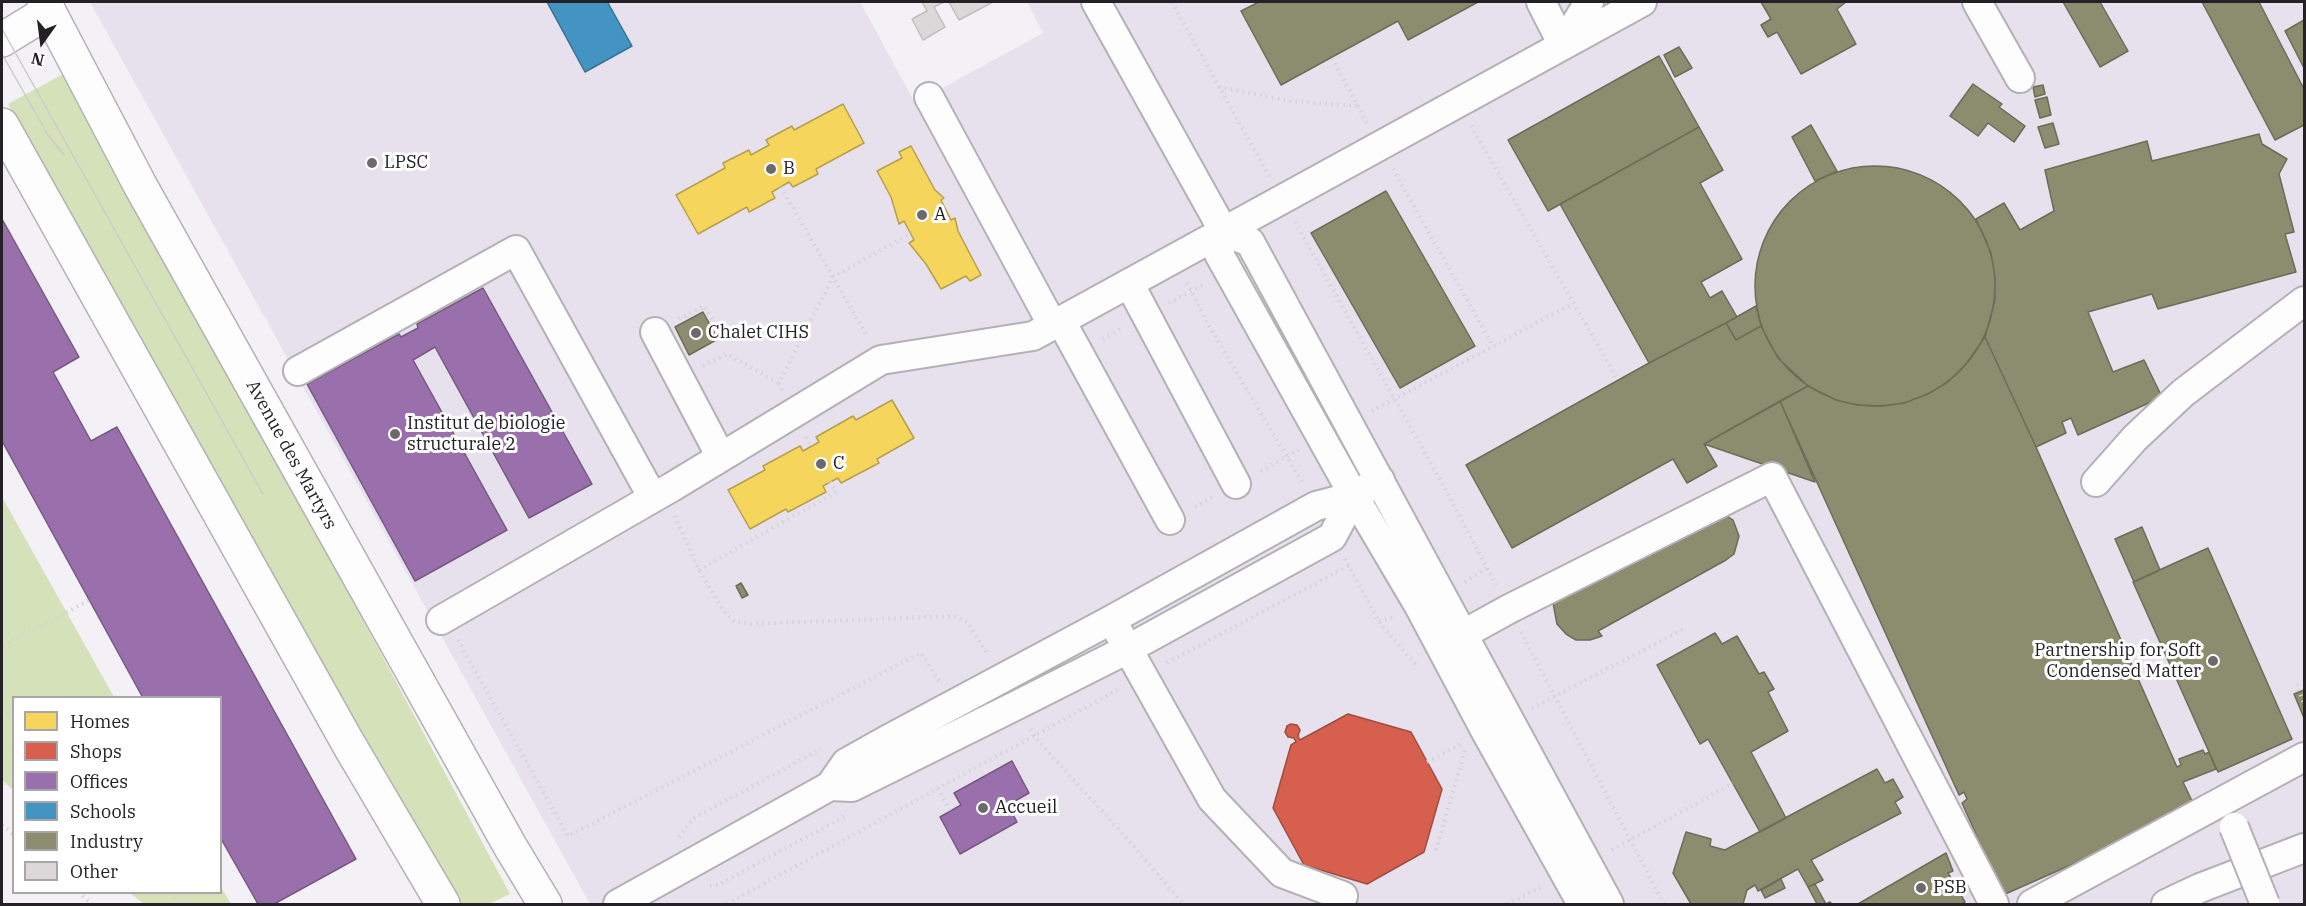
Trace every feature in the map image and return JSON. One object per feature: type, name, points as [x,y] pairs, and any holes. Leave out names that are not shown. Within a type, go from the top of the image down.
[{"type":"main road","points":[[2,40],[46,6]]},
{"type":"main road","name":"Avenue des Martyrs","points":[[46,6],[145,195],[504,836],[545,904]]},
{"type":"main road","points":[[2,124],[348,743],[443,904]]},
{"type":"lane","points":[[1096,2],[1224,231],[1250,242],[1350,423],[1380,480],[1453,640],[1486,732],[1582,904]]},
{"type":"lane","points":[[1541,2],[1563,45]]},
{"type":"lane","points":[[1563,45],[1589,2]]},
{"type":"lane","points":[[443,619],[658,495],[881,360],[1033,336],[1642,2]]},
{"type":"lane","points":[[1977,2],[2020,78]]},
{"type":"lane","points":[[929,97],[1170,520]]},
{"type":"lane","points":[[1224,231],[1219,254],[1354,496],[1509,719],[1610,904]]},
{"type":"lane","points":[[298,371],[516,250],[658,495]]},
{"type":"lane","points":[[1130,283],[1236,484]]},
{"type":"lane","points":[[2096,482],[2135,438],[2183,393],[2304,301]]},
{"type":"lane","points":[[655,332],[721,457]]},
{"type":"lane","points":[[1453,640],[1509,609],[1772,477],[1994,904]]},
{"type":"lane","points":[[618,904],[830,786],[846,763],[1316,506],[1354,496],[1380,480]]},
{"type":"lane","points":[[830,786],[852,787],[1128,649],[1332,537],[1354,496]]},
{"type":"lane","points":[[1111,620],[1212,799],[1282,873],[1343,896]]},
{"type":"lane","points":[[2032,904],[2304,757]]},
{"type":"lane","points":[[2223,800],[2265,904]]},
{"type":"lane","points":[[2166,904],[2200,888],[2304,848]]},
{"type":"path","points":[[1172,2],[1395,399],[1509,609],[1664,904]]},
{"type":"path","points":[[1332,58],[1493,346]]},
{"type":"path","points":[[1219,86],[1290,101],[1358,106]]},
{"type":"path","points":[[1457,103],[1618,380]]},
{"type":"path","points":[[781,187],[881,360]]},
{"type":"path","points":[[779,383],[833,277],[910,233]]},
{"type":"path","points":[[1350,423],[1572,304]]},
{"type":"path","points":[[655,332],[704,306],[711,319]]},
{"type":"path","points":[[679,378],[727,354],[779,383],[811,447]]},
{"type":"path","points":[[1170,520],[1322,438]]},
{"type":"path","points":[[699,570],[836,492],[830,482]]},
{"type":"path","points":[[658,495],[699,570],[724,611],[734,621],[751,624],[954,616],[967,622],[1002,679]]},
{"type":"path","points":[[727,904],[1142,676],[1348,566]]},
{"type":"path","points":[[1466,581],[1487,568]]},
{"type":"path","points":[[2,645],[90,600]]},
{"type":"path","points":[[443,619],[568,836],[921,653],[940,684]]},
{"type":"path","points":[[1509,719],[1686,628]]},
{"type":"path","points":[[2304,682],[2297,685],[2304,704]]},
{"type":"path","points":[[1017,705],[1035,735],[1183,904]]},
{"type":"path","points":[[1427,762],[1468,741],[1436,850]]},
{"type":"path","points":[[1587,864],[1732,783]]},
{"type":"path","points":[[938,788],[950,811]]},
{"type":"path","points":[[80,894],[92,904]]},
{"type":"path","points":[[172,894],[184,904]]},
{"type":"shaded area","points":[[90,2],[860,2],[915,103],[1043,33],[1027,2],[2304,2],[2304,904],[590,904]]},
{"type":"green space","points":[[67,72],[510,894],[489,904],[460,904],[387,774],[369,759],[8,104]]},
{"type":"green space","points":[[2,497],[113,696],[12,696],[12,789],[2,780]]},
{"type":"green space","points":[[222,889],[231,904],[144,904],[131,894],[222,894]]},
{"type":"building: Homes","name":"B","points":[[843,104],[864,143],[816,169],[818,174],[793,187],[789,182],[772,192],[775,198],[749,212],[747,207],[698,234],[676,195],[725,168],[723,163],[749,150],[751,155],[769,145],[766,140],[792,126],[794,130]]},
{"type":"building: Homes","name":"A","points":[[911,146],[935,190],[944,198],[941,200],[951,220],[955,218],[958,231],[981,275],[970,281],[966,276],[941,289],[926,264],[909,243],[914,240],[904,221],[899,224],[891,197],[877,171],[902,158],[899,152]]},
{"type":"building: Homes","name":"C","points":[[892,400],[914,438],[877,459],[879,463],[841,483],[838,478],[823,486],[826,492],[788,512],[786,509],[750,529],[728,490],[765,470],[763,466],[800,446],[803,451],[819,442],[816,437],[853,416],[856,420]]},
{"type":"building: Shops","points":[[1348,714],[1411,732],[1442,789],[1424,852],[1367,884],[1304,865],[1273,808],[1291,745],[1296,742],[1285,732],[1287,726],[1297,725],[1300,730],[1298,736],[1300,740]]},
{"type":"building: Offices","points":[[2,219],[79,357],[53,372],[91,441],[117,427],[356,859],[274,904],[258,904],[222,841],[222,696],[142,696],[2,441]]},
{"type":"building: Offices","name":"Institut de biologie structurale 2","points":[[483,288],[592,484],[529,518],[435,347],[413,360],[507,530],[415,581],[307,384],[399,334],[401,337],[418,328],[417,324]]},
{"type":"building: Offices","name":"Accueil","points":[[1012,761],[1029,793],[1008,805],[1017,822],[960,854],[940,817],[961,805],[954,793]]},
{"type":"building: Schools","points":[[547,2],[610,2],[608,3],[632,46],[585,72]]},
{"type":"building: Industry","points":[[1259,2],[1478,2],[1408,40],[1398,21],[1281,85],[1241,11]]},
{"type":"building: Industry","points":[[1761,2],[1846,2],[1837,9],[1856,44],[1801,74],[1777,32],[1768,37],[1761,25],[1771,19]]},
{"type":"building: Industry","points":[[2063,2],[2100,2],[2128,51],[2100,67]]},
{"type":"building: Industry","points":[[2202,2],[2259,2],[2304,89],[2304,125],[2275,140]]},
{"type":"building: Industry","points":[[2304,20],[2304,68],[2285,31]]},
{"type":"building: Industry","points":[[1679,47],[1692,68],[1675,77],[1664,55]]},
{"type":"building: Industry","points":[[1659,56],[1699,127],[1548,211],[1508,140]]},
{"type":"building: Industry","points":[[1973,84],[2002,104],[1999,107],[2025,126],[2014,142],[1988,123],[1978,136],[1950,116]]},
{"type":"building: Industry","points":[[2043,85],[2045,94],[2035,97],[2033,87]]},
{"type":"building: Industry","points":[[2047,97],[2051,115],[2040,118],[2035,100]]},
{"type":"building: Industry","points":[[2053,123],[2059,144],[2045,148],[2038,127]]},
{"type":"building: Industry","points":[[1811,125],[1837,171],[1815,181],[1792,137]]},
{"type":"building: Industry","points":[[1699,127],[1723,170],[1700,183],[1742,259],[1701,282],[1710,298],[1722,291],[1737,317],[1649,363],[1560,204]]},
{"type":"building: Industry","points":[[2259,134],[2262,144],[2287,159],[2279,174],[2294,232],[2285,234],[2296,272],[2158,309],[2152,294],[2088,312],[2113,372],[2144,360],[2162,397],[2078,435],[2071,418],[2062,422],[2066,433],[2036,447],[1985,337],[1995,300],[1995,277],[1991,253],[1976,219],[2004,203],[2020,230],[2054,211],[2045,170],[2147,141],[2152,161]]},
{"type":"building: Industry","points":[[1863,166],[1887,166],[1910,171],[1932,180],[1960,201],[1975,219],[1986,240],[1993,263],[1995,286],[1993,309],[1986,332],[1975,353],[1960,371],[1932,392],[1910,401],[1887,406],[1863,406],[1840,401],[1818,392],[1799,379],[1782,362],[1769,343],[1760,321],[1755,298],[1755,274],[1760,251],[1769,229],[1782,210],[1799,193],[1818,180],[1840,171]]},
{"type":"building: Industry","points":[[1386,191],[1475,346],[1400,388],[1311,233]]},
{"type":"building: Industry","points":[[1756,306],[1761,326],[1736,340],[1726,323]]},
{"type":"building: Industry","name":"Chalet CIHS","points":[[703,312],[718,339],[689,355],[675,327]]},
{"type":"building: Industry","points":[[1726,323],[1736,340],[1761,326],[1778,358],[1808,386],[1704,444],[1717,466],[1687,483],[1673,459],[1512,548],[1466,465],[1649,363]]},
{"type":"building: Industry","points":[[1985,337],[2177,767],[2181,765],[2179,759],[2203,750],[2205,754],[2209,752],[2216,769],[2183,782],[2193,803],[2171,811],[2175,819],[2003,895],[1962,803],[1967,799],[1964,792],[1959,795],[1780,401],[1808,386],[1836,400],[1857,405],[1883,406],[1904,403],[1928,394],[1948,382],[1966,364]]},
{"type":"building: Industry","points":[[1780,401],[1815,482],[1704,444]]},
{"type":"building: Industry","points":[[1724,514],[1733,520],[1739,536],[1734,554],[1726,560],[1598,631],[1602,636],[1590,640],[1576,640],[1566,634],[1557,624],[1553,603],[1555,595]]},
{"type":"building: Industry","points":[[2142,527],[2160,570],[2134,582],[2115,539]]},
{"type":"building: Industry","name":"Partnership for Soft Condensed Matter","points":[[2208,548],[2292,739],[2218,772],[2133,582]]},
{"type":"building: Industry","points":[[741,583],[748,595],[742,598],[736,586]]},
{"type":"building: Industry","points":[[1715,633],[1722,644],[1737,636],[1759,674],[1764,672],[1774,689],[1768,692],[1788,731],[1751,752],[1786,818],[1760,832],[1708,739],[1700,744],[1657,665]]},
{"type":"building: Industry","points":[[2304,690],[2304,718],[2294,694]]},
{"type":"building: Industry","points":[[1877,769],[1885,783],[1893,779],[1903,797],[1895,802],[1901,813],[1811,860],[1823,880],[1808,887],[1798,869],[1758,891],[1755,885],[1747,890],[1743,904],[1691,904],[1673,873],[1686,832],[1711,839],[1710,846],[1725,850]]},
{"type":"building: Industry","name":"PSB","points":[[1946,853],[1953,871],[1948,873],[1965,902],[1961,904],[1858,904]]},
{"type":"building: Industry","points":[[1781,879],[1785,888],[1765,898],[1761,890]]},
{"type":"building: Industry","points":[[1815,884],[1826,904],[1817,904],[1808,887]]},
{"type":"building: Other","points":[[922,2],[944,2],[934,7],[945,27],[923,40],[912,19],[927,11]]},
{"type":"building: Other","points":[[949,2],[993,2],[959,20]]},
{"type":"tram line","points":[[2,29],[263,494]]},
{"type":"tram line","points":[[2,54],[48,135],[64,155]]},
{"type":"place","name":"LPSC","points":[[372,163]]},
{"type":"place","name":"B","points":[[771,169]]},
{"type":"place","name":"A","points":[[922,215]]},
{"type":"place","name":"Chalet CIHS","points":[[696,333]]},
{"type":"place","name":"Institut de biologie structurale 2","points":[[395,434]]},
{"type":"place","name":"C","points":[[821,464]]},
{"type":"place","name":"Partnership for Soft Condensed Matter","points":[[2213,661]]},
{"type":"place","name":"Accueil","points":[[983,808]]},
{"type":"place","name":"PSB","points":[[1921,888]]}]
